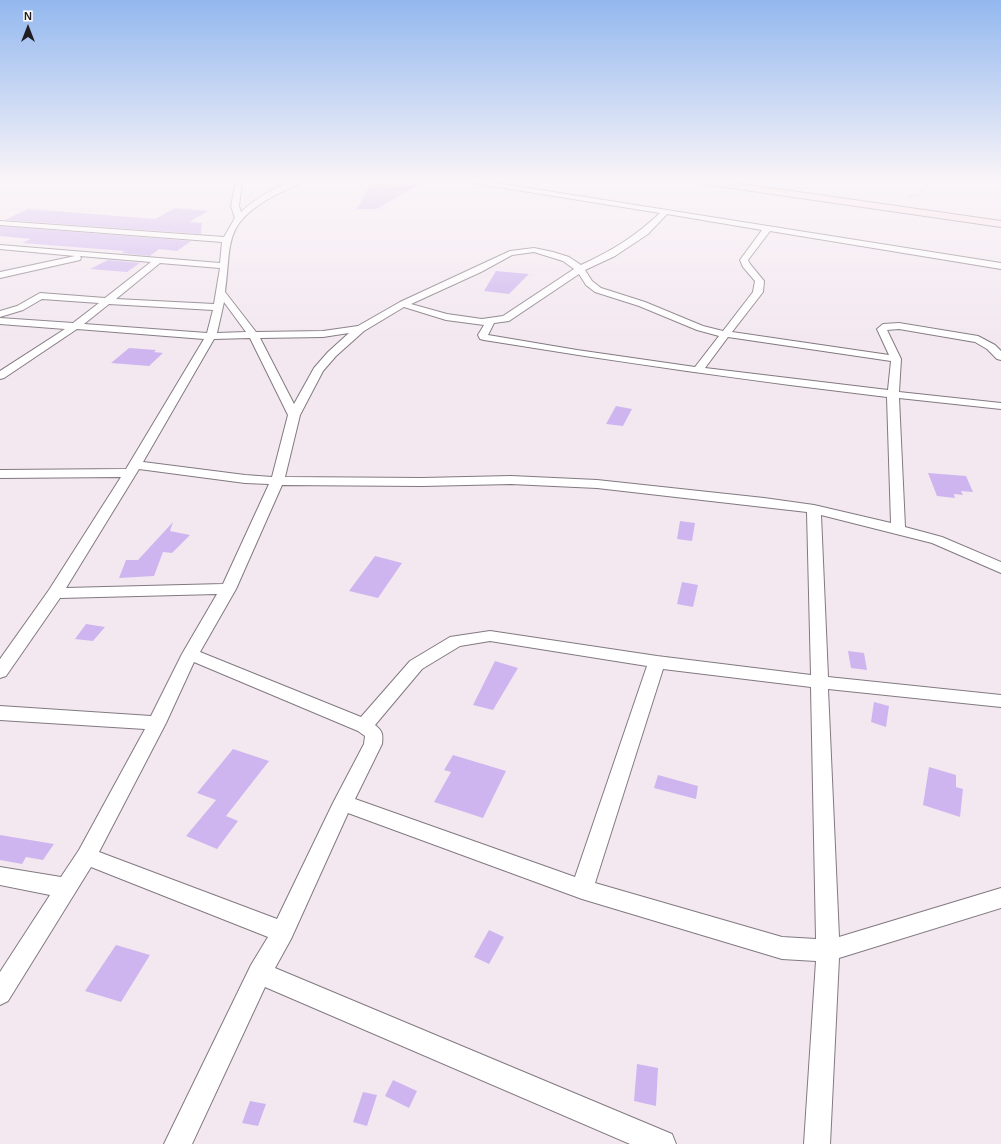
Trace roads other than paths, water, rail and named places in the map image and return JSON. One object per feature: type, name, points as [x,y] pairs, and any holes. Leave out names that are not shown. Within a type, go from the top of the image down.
[{"type":"street","points":[[152,234],[227,240]]},
{"type":"street","points":[[0,672],[55,593],[132,469],[211,336],[228,234]]},
{"type":"street","points":[[403,304],[446,317],[490,322],[506,319],[580,269],[612,254],[641,234]]},
{"type":"street","points":[[698,370],[758,292],[760,281],[746,265],[744,260],[748,252],[763,234]]},
{"type":"street","points":[[807,234],[1001,266]]},
{"type":"street","points":[[0,248],[224,266]]},
{"type":"street","points":[[0,993],[86,856],[157,723],[190,654],[228,589],[278,481],[294,415],[318,370],[332,354],[360,329],[403,304],[446,283],[478,270],[510,253],[534,250],[553,254],[566,259],[580,269],[589,283],[598,290],[642,304],[700,328],[725,334],[896,359]]},
{"type":"street","points":[[0,275],[93,255]]},
{"type":"street","points":[[0,376],[74,327],[159,260]]},
{"type":"street","points":[[0,314],[20,308],[40,296],[163,305],[218,299]]},
{"type":"street","points":[[218,299],[253,335],[294,415]]},
{"type":"street","points":[[0,321],[211,336],[322,334],[360,329]]},
{"type":"street","points":[[490,322],[483,335],[484,337],[577,353],[698,370],[1001,406]]},
{"type":"street","points":[[898,528],[893,394],[896,359],[882,329],[886,326],[899,326],[978,339],[991,347],[1001,357]]},
{"type":"street","points":[[0,474],[132,469],[278,481],[422,482],[511,480],[597,484],[764,502],[814,509],[898,528],[937,540],[1001,568]]},
{"type":"street","points":[[814,509],[828,951],[817,1144]]},
{"type":"street","points":[[55,593],[228,589]]},
{"type":"street","points":[[364,726],[416,665],[456,641],[490,636],[657,662],[819,682],[1001,701]]},
{"type":"street","points":[[178,1144],[259,973],[283,932],[343,803],[373,744],[374,734],[364,726],[190,654]]},
{"type":"street","points":[[582,889],[657,662]]},
{"type":"street","points":[[0,713],[157,723]]},
{"type":"street","points":[[343,803],[582,889],[782,948],[828,951],[1001,898]]},
{"type":"street","points":[[86,856],[283,932]]},
{"type":"street","points":[[0,876],[66,888]]},
{"type":"street","points":[[259,973],[662,1144]]}]
